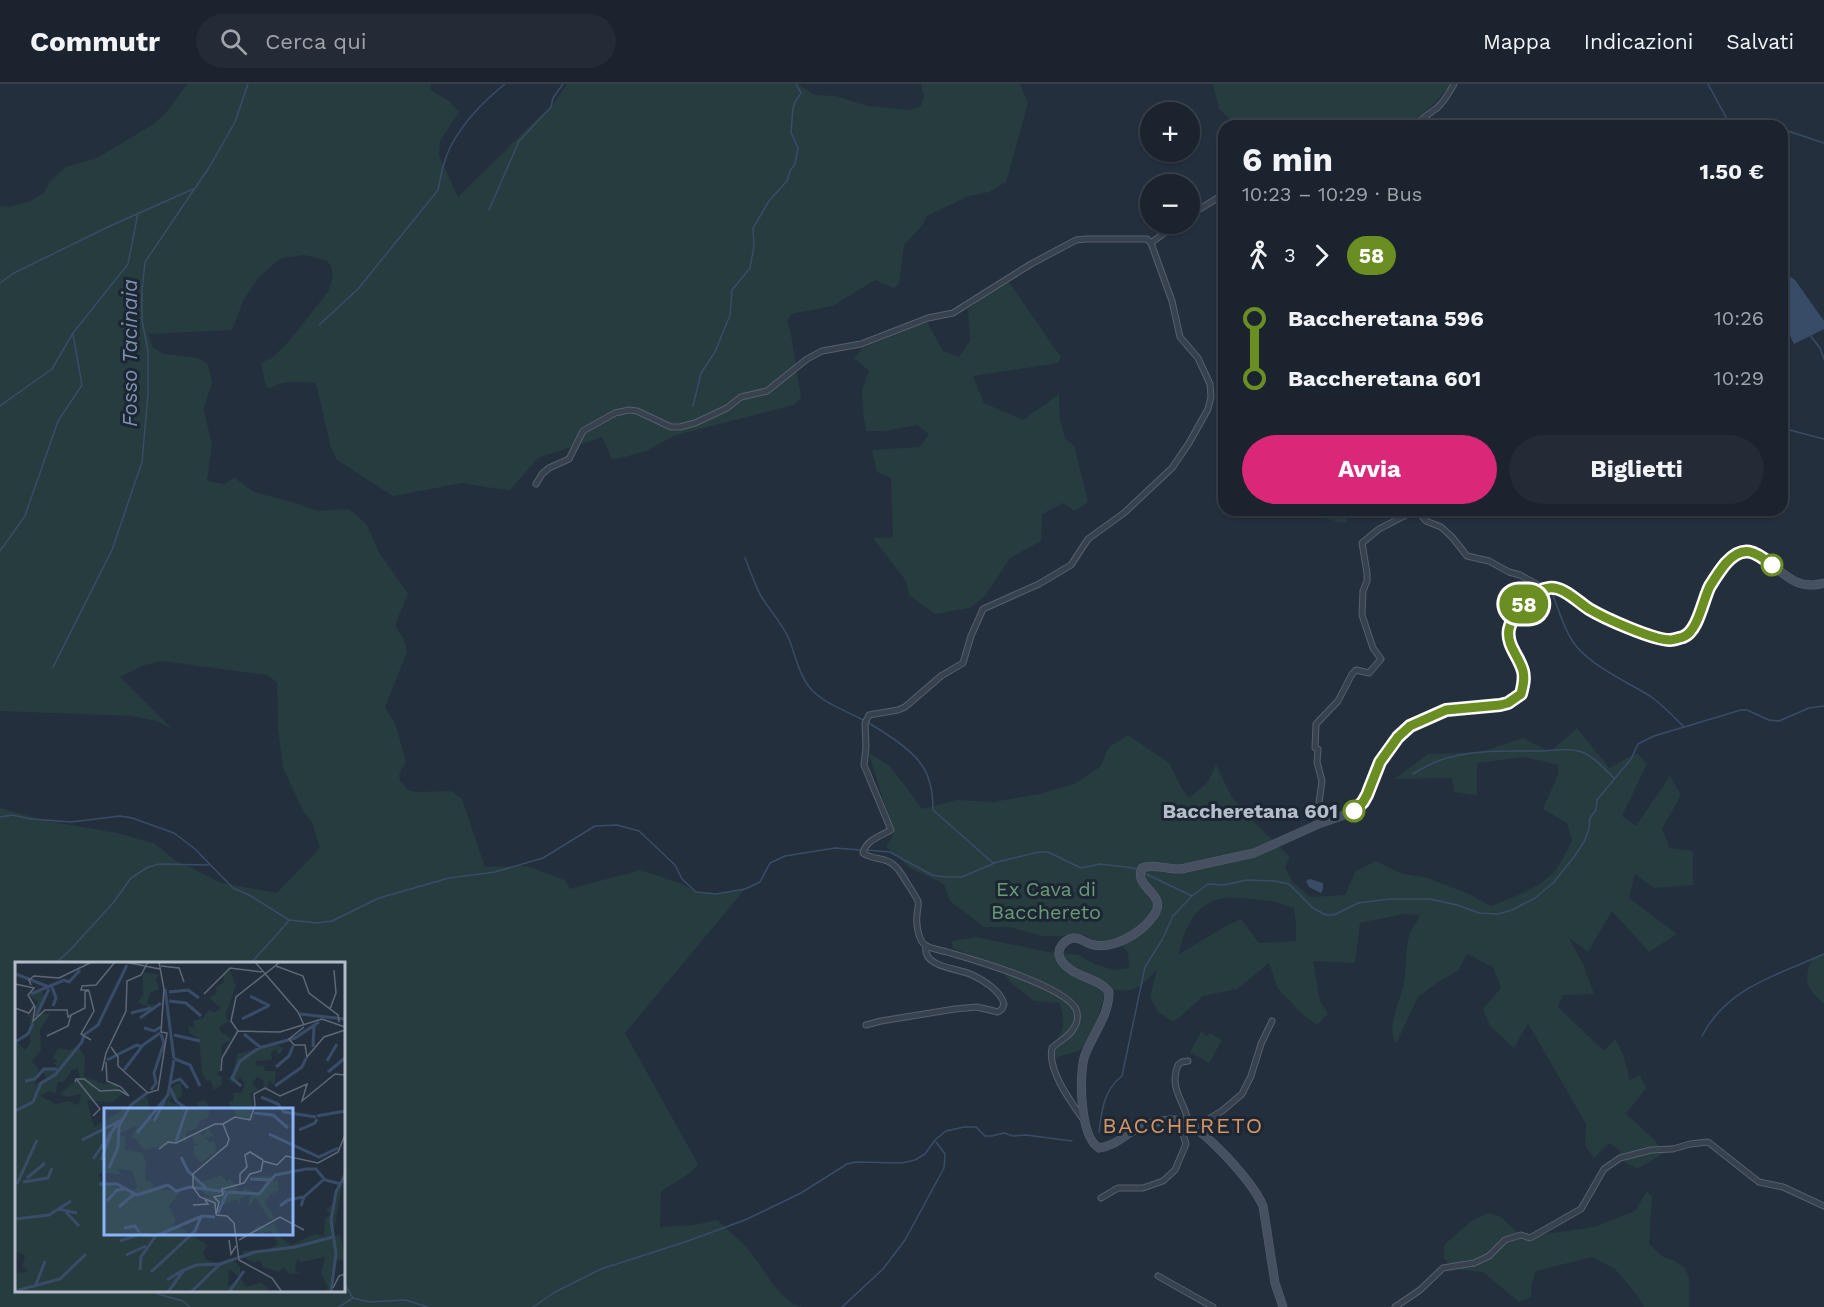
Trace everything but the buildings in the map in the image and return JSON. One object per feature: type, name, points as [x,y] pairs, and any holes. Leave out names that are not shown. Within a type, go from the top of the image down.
[{"type":"street","points":[[1420,120],[1437,108],[1454,84]]},
{"type":"street","points":[[1200,209],[1218,198]]},
{"type":"street","points":[[536,484],[549,468],[569,459],[583,431],[615,413],[637,411],[671,427],[695,423],[727,408],[741,397],[767,391],[799,365],[822,351],[861,344],[928,318],[953,314],[1031,264],[1076,240],[1149,241],[1160,234]]},
{"type":"street","points":[[1083,1119],[1067,1097],[1055,1071],[1051,1053],[1052,1048],[1067,1038],[1076,1025],[1078,1016],[1075,1007],[1056,992],[1028,979],[926,946],[921,940],[916,921],[918,902],[903,877],[890,861],[863,853],[868,843],[890,832],[891,827],[864,765],[866,718],[873,714],[905,707],[941,676],[963,663],[971,636],[983,609],[1039,585],[1071,565],[1088,539],[1124,513],[1172,468],[1189,443],[1208,409],[1211,397],[1210,384],[1198,358],[1180,337],[1172,301],[1149,241]]},
{"type":"street","points":[[1316,825],[1322,781],[1317,762],[1318,749],[1315,748],[1316,724],[1338,701],[1352,674],[1356,670],[1369,673],[1381,659],[1373,648],[1362,615],[1363,591],[1367,582],[1362,543],[1379,529],[1404,516]]},
{"type":"street","points":[[1422,516],[1426,521],[1441,527],[1467,556],[1489,561],[1545,589]]},
{"type":"street","points":[[1283,1307],[1275,1283],[1263,1206],[1258,1194],[1223,1154],[1191,1127],[1176,1120],[1140,1127],[1112,1145],[1099,1148],[1088,1136],[1083,1119],[1083,1066],[1085,1056],[1101,1023],[1109,992],[1106,988],[1075,973],[1066,965],[1060,958],[1061,946],[1070,939],[1076,938],[1090,944],[1113,944],[1123,941],[1146,924],[1156,913],[1158,903],[1155,895],[1141,881],[1140,872],[1149,865],[1171,870],[1181,869],[1254,853],[1316,825],[1353,812],[1363,802],[1380,762],[1398,737],[1410,726],[1446,710],[1500,705],[1508,703],[1521,694],[1523,671],[1508,639],[1509,630],[1516,614],[1534,594],[1548,588],[1557,589],[1617,623],[1670,640],[1686,636],[1692,630],[1710,586],[1720,570],[1738,552],[1753,552],[1761,556],[1788,578],[1802,585],[1824,583]]},
{"type":"street","points":[[866,1025],[881,1020],[943,1010],[976,1007],[998,1012],[1002,1009],[1004,1004],[1002,998],[987,984],[967,972],[934,962],[925,952],[926,946]]},
{"type":"street","points":[[1191,1127],[1222,1111],[1242,1094],[1272,1021]]},
{"type":"street","points":[[1188,1061],[1178,1065],[1175,1088],[1191,1127]]},
{"type":"street","points":[[1101,1197],[1118,1188],[1143,1188],[1162,1181],[1175,1170],[1186,1143],[1176,1120]]},
{"type":"street","points":[[1395,1307],[1416,1293],[1443,1268],[1474,1263],[1489,1256],[1505,1240],[1521,1235],[1530,1238],[1581,1209],[1604,1169],[1620,1158],[1641,1152],[1708,1142],[1759,1182],[1783,1187],[1824,1206]]},
{"type":"street","points":[[1158,1276],[1213,1307]]},
{"type":"green space","points":[[187,84],[431,84],[430,90],[449,101],[459,112],[440,141],[439,156],[458,197],[551,107],[567,84],[798,84],[814,95],[835,96],[868,106],[911,110],[921,106],[924,96],[921,84],[1020,84],[1028,103],[1006,182],[989,192],[969,196],[927,216],[921,227],[904,245],[899,284],[894,288],[875,280],[833,306],[791,314],[787,322],[801,398],[794,405],[676,435],[646,451],[625,457],[612,459],[602,437],[538,458],[510,490],[463,483],[393,496],[337,460],[331,448],[316,383],[287,382],[271,388],[266,387],[261,363],[273,357],[291,339],[329,290],[333,275],[330,264],[325,260],[304,255],[281,258],[259,277],[244,299],[232,330],[148,334],[153,347],[164,354],[198,358],[208,364],[212,383],[204,408],[212,444],[207,481],[223,484],[235,478],[254,492],[317,511],[347,509],[367,525],[379,552],[408,594],[395,625],[404,640],[407,652],[385,707],[395,723],[406,761],[399,775],[400,781],[408,790],[416,792],[451,791],[462,799],[485,867],[527,866],[565,880],[570,889],[640,870],[682,884],[696,892],[716,894],[745,889],[625,1033],[698,1164],[661,1192],[660,1227],[693,1225],[717,1220],[747,1249],[779,1291],[793,1303],[802,1307],[0,1307],[0,808],[48,821],[117,833],[154,843],[175,860],[222,883],[277,893],[320,848],[312,822],[303,811],[283,768],[278,729],[277,682],[267,675],[161,661],[142,666],[120,677],[172,729],[157,721],[132,716],[0,711],[0,206],[10,207],[30,201],[44,193],[50,181],[66,167],[97,158],[154,124],[170,108]]},
{"type":"green space","points":[[1213,84],[1451,84],[1436,102],[1415,120],[1231,120],[1219,109]]},
{"type":"green space","points":[[1008,281],[1061,357],[1058,363],[973,376],[984,403],[1023,420],[1059,394],[1060,420],[1065,438],[1074,446],[1088,502],[1075,511],[1063,503],[1042,514],[1041,541],[1010,558],[985,596],[970,608],[935,614],[909,595],[906,581],[873,538],[893,537],[891,478],[877,472],[872,450],[919,447],[929,434],[917,425],[885,431],[867,431],[862,390],[869,371],[854,358],[863,348],[927,322],[943,351],[959,357],[970,341],[968,309]]},
{"type":"green space","points":[[1317,516],[1347,516],[1347,522]]},
{"type":"green space","name":"Ex Cava di Bacchereto","points":[[1577,728],[1609,768],[1637,753],[1647,764],[1622,816],[1636,826],[1670,776],[1681,795],[1662,829],[1670,848],[1693,851],[1693,885],[1654,888],[1635,874],[1629,898],[1677,934],[1649,952],[1612,911],[1588,952],[1569,938],[1583,964],[1594,994],[1563,995],[1558,1007],[1604,1051],[1615,1039],[1623,1054],[1630,1080],[1640,1075],[1646,1088],[1626,1114],[1654,1139],[1664,1153],[1637,1169],[1626,1163],[1619,1150],[1609,1143],[1594,1158],[1585,1145],[1586,1124],[1528,1023],[1514,1048],[1490,1026],[1483,1009],[1501,988],[1493,967],[1467,954],[1458,971],[1418,997],[1396,1044],[1393,1037],[1393,1021],[1404,982],[1409,936],[1420,915],[1404,914],[1360,923],[1355,963],[1313,961],[1320,1001],[1328,1014],[1317,1025],[1301,1013],[1278,989],[1269,963],[1237,989],[1203,996],[1174,1022],[1158,1012],[1150,997],[1157,969],[1140,986],[1130,990],[1106,990],[1090,1043],[1078,1051],[1054,1058],[1052,1045],[1063,1026],[1059,1003],[1034,1001],[1010,982],[999,966],[953,948],[952,941],[976,937],[1048,952],[1078,955],[1114,970],[1129,968],[1128,953],[1117,938],[1095,941],[1085,935],[1042,936],[1009,927],[984,927],[950,901],[944,884],[910,868],[886,847],[894,833],[868,752],[891,767],[922,809],[957,800],[993,802],[1040,794],[1074,784],[1100,767],[1109,747],[1128,735],[1169,763],[1189,798],[1208,782],[1216,764],[1231,796],[1290,857],[1285,867],[1292,881],[1310,897],[1345,895],[1355,872],[1375,861],[1403,874],[1425,877],[1469,894],[1491,906],[1529,890],[1550,876],[1560,864],[1572,840],[1567,823],[1543,809],[1559,772],[1558,765],[1524,757],[1477,763],[1477,796],[1454,792],[1452,778],[1394,779],[1428,754],[1481,752],[1523,738],[1550,752]],"holes":[[[1222,898],[1272,901],[1294,908],[1296,941],[1259,943],[1241,919],[1179,954],[1187,928],[1197,913],[1211,902]]]},
{"type":"green space","points":[[1824,953],[1824,1004],[1813,993],[1807,978],[1812,958]]},
{"type":"green space","points":[[1201,1032],[1208,1036],[1210,1033],[1222,1040],[1209,1063],[1190,1052]]},
{"type":"green space","points":[[1647,1191],[1652,1197],[1649,1244],[1663,1257],[1685,1268],[1689,1278],[1689,1307],[1644,1307],[1615,1269],[1592,1257],[1536,1271],[1531,1285],[1531,1297],[1519,1302],[1483,1272],[1453,1267],[1444,1258],[1444,1245],[1470,1222],[1488,1213],[1501,1217],[1518,1233],[1546,1234],[1594,1227],[1635,1211]]},
{"type":"water","points":[[1788,275],[1795,280],[1824,321],[1824,329],[1794,344],[1788,331]]},
{"type":"water","points":[[1310,879],[1323,883],[1321,893],[1309,887],[1306,881]]},
{"type":"waterway","name":"Fosso Tacinaia","points":[[53,667],[112,550],[142,462],[148,394],[148,351],[142,320],[145,262],[210,166],[235,122],[248,84]]},
{"type":"waterway","points":[[319,325],[358,289],[438,190],[449,149],[457,136],[475,112],[505,84]]},
{"type":"waterway","points":[[489,210],[519,141],[551,107],[553,98],[563,84]]},
{"type":"waterway","points":[[693,406],[701,373],[715,352],[730,315],[732,290],[750,268],[754,246],[753,228],[769,201],[787,181],[795,164],[798,148],[791,132],[793,108],[801,93],[796,84]]},
{"type":"waterway","points":[[1708,84],[1728,120]]},
{"type":"waterway","points":[[1788,131],[1824,143]]},
{"type":"waterway","points":[[0,283],[14,273],[110,226],[193,189]]},
{"type":"waterway","points":[[0,406],[52,369],[73,333],[128,264],[138,213]]},
{"type":"waterway","points":[[0,551],[25,516],[58,421],[82,385],[73,334]]},
{"type":"waterway","points":[[1809,334],[1820,348],[1824,359]]},
{"type":"waterway","points":[[1788,430],[1824,439]]},
{"type":"waterway","points":[[745,558],[761,596],[786,633],[802,675],[810,688],[826,701],[863,720]]},
{"type":"waterway","points":[[1552,593],[1569,635],[1584,655],[1650,696],[1684,727]]},
{"type":"waterway","points":[[1099,1132],[1107,1095],[1122,1076],[1145,967],[1162,940],[1173,916],[1192,896],[1208,884],[1224,885],[1247,880],[1289,884],[1313,908],[1326,915],[1334,915],[1358,903],[1390,899],[1430,899],[1479,913],[1498,914],[1512,910],[1535,898],[1553,883],[1574,857],[1585,840],[1590,818],[1596,810],[1597,800],[1631,759],[1638,744],[1654,736],[1741,710],[1747,710],[1769,720],[1779,721],[1809,708],[1824,706]]},
{"type":"waterway","points":[[867,722],[896,741],[916,758],[929,780],[933,810],[993,863]]},
{"type":"waterway","points":[[1413,774],[1438,761],[1463,754],[1566,749],[1587,754],[1614,778]]},
{"type":"waterway","points":[[0,817],[12,815],[71,822],[120,816],[132,818],[174,833],[195,849],[233,888],[251,896],[289,920],[317,923],[332,921],[379,898],[449,878],[495,872],[543,858],[595,826],[617,825],[639,831],[675,865],[682,879],[696,892],[716,894],[745,889],[760,882],[770,863],[785,856],[835,848],[861,850]]},
{"type":"waterway","points":[[866,850],[890,852],[932,875],[945,877],[962,877],[997,862],[1039,852],[1048,852],[1081,868],[1100,864],[1134,868],[1139,871]]},
{"type":"waterway","points":[[57,962],[113,903],[131,878],[148,867],[159,864],[209,865]]},
{"type":"waterway","points":[[1144,873],[1192,896]]},
{"type":"waterway","points":[[252,962],[289,920]]},
{"type":"waterway","points":[[1702,1036],[1725,1005],[1739,994],[1755,984],[1824,954]]},
{"type":"waterway","points":[[533,1307],[555,1292],[601,1269],[745,1220],[801,1193],[847,1164],[856,1162],[902,1163],[915,1160],[925,1154],[935,1140],[946,1131],[976,1127],[985,1136],[1004,1133],[1013,1136],[1026,1135],[1072,1141]]},
{"type":"waterway","points":[[842,1307],[883,1269],[905,1240],[944,1168],[945,1154],[936,1142]]},
{"type":"waterway","points":[[345,1285],[353,1298]]},
{"type":"waterway","points":[[158,1294],[183,1301],[190,1307]]},
{"type":"waterway","points":[[339,1307],[353,1298],[369,1302],[405,1300],[428,1307]]},
{"type":"bus line","name":"58","points":[[1354,811],[1367,795],[1380,762],[1402,732],[1410,726],[1446,710],[1500,705],[1508,703],[1521,694],[1523,671],[1508,639],[1509,630],[1516,614],[1534,594],[1548,588],[1557,589],[1617,623],[1670,640],[1686,636],[1692,630],[1710,586],[1731,557],[1738,552],[1753,552],[1772,565]]},
{"type":"place","name":"Baccheretana 601","points":[[1354,811]]},
{"type":"district","name":"BACCHERETO","points":[[1183,1125]]}]
